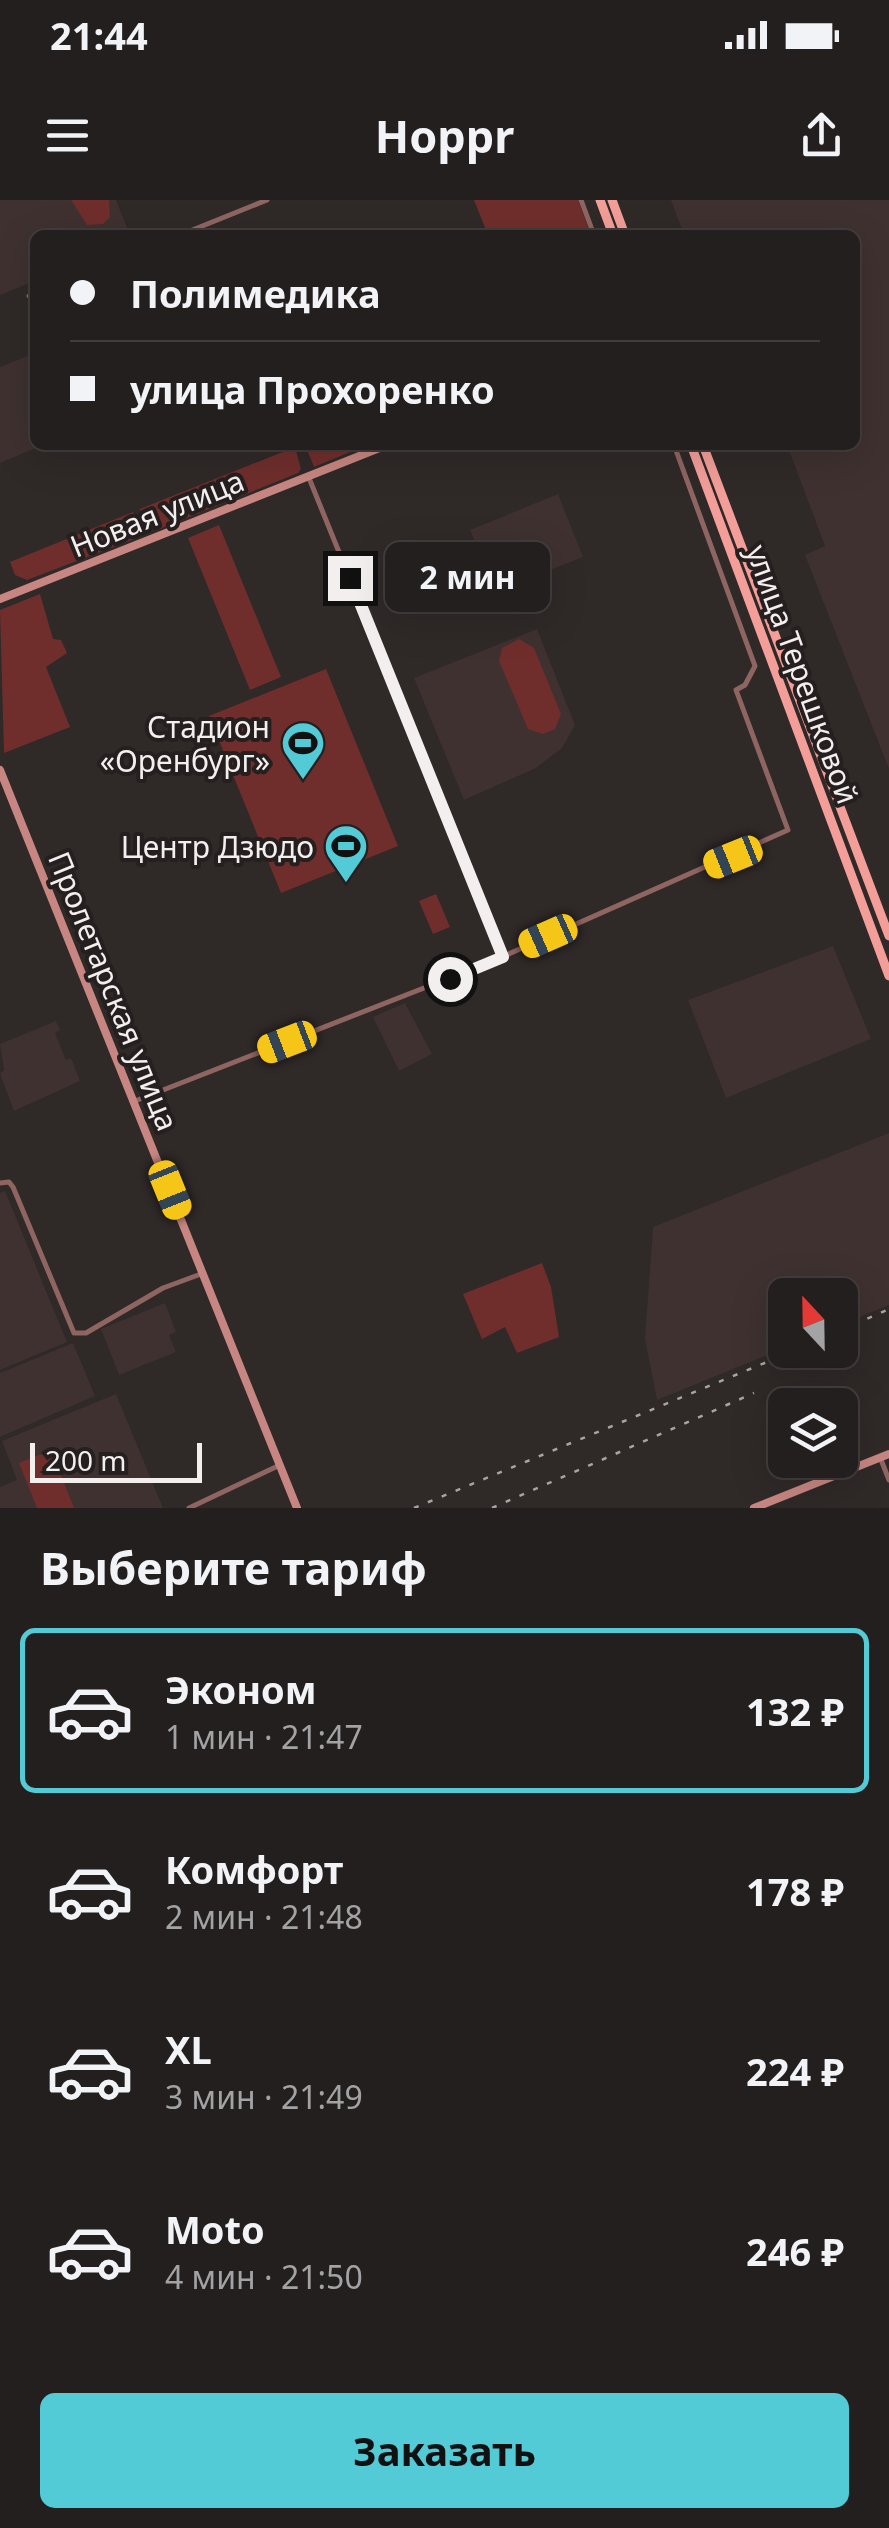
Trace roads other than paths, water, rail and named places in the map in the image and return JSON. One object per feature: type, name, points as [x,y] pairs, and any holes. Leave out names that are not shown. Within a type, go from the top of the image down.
[{"type":"main road","points":[[600,200],[611,230]]},
{"type":"main road","points":[[612,200],[623,230]]},
{"type":"main road","name":"Новая улица","points":[[0,600],[375,450]]},
{"type":"main road","name":"улица Терешковой","points":[[693,450],[724,517],[889,936]]},
{"type":"main road","name":"улица Терешковой","points":[[704,450],[748,597],[889,976]]},
{"type":"main road","name":"Пролетарская улица","points":[[0,770],[297,1508]]},
{"type":"main road","points":[[754,1508],[884,1455]]},
{"type":"street","points":[[193,230],[268,200]]},
{"type":"street","points":[[581,200],[592,230]]},
{"type":"street","points":[[134,1101],[503,957],[784,835],[788,824],[736,690],[745,685],[755,666],[676,450]]},
{"type":"street","points":[[309,477],[503,957]]},
{"type":"street","points":[[732,604],[748,597]]},
{"type":"street","points":[[0,1184],[9,1182],[13,1188],[74,1333],[86,1334],[162,1288],[204,1273]]},
{"type":"street","points":[[884,1455],[889,1480]]},
{"type":"street","points":[[189,1508],[280,1465]]},
{"type":"railway","points":[[858,1323],[889,1309]]},
{"type":"railway","points":[[414,1508],[768,1362]]},
{"type":"railway","points":[[492,1508],[754,1393]]},
{"type":"place","name":"Стадион «Оренбург»","points":[[303,781]]},
{"type":"place","name":"Центр Дзюдо","points":[[346,884]]}]
